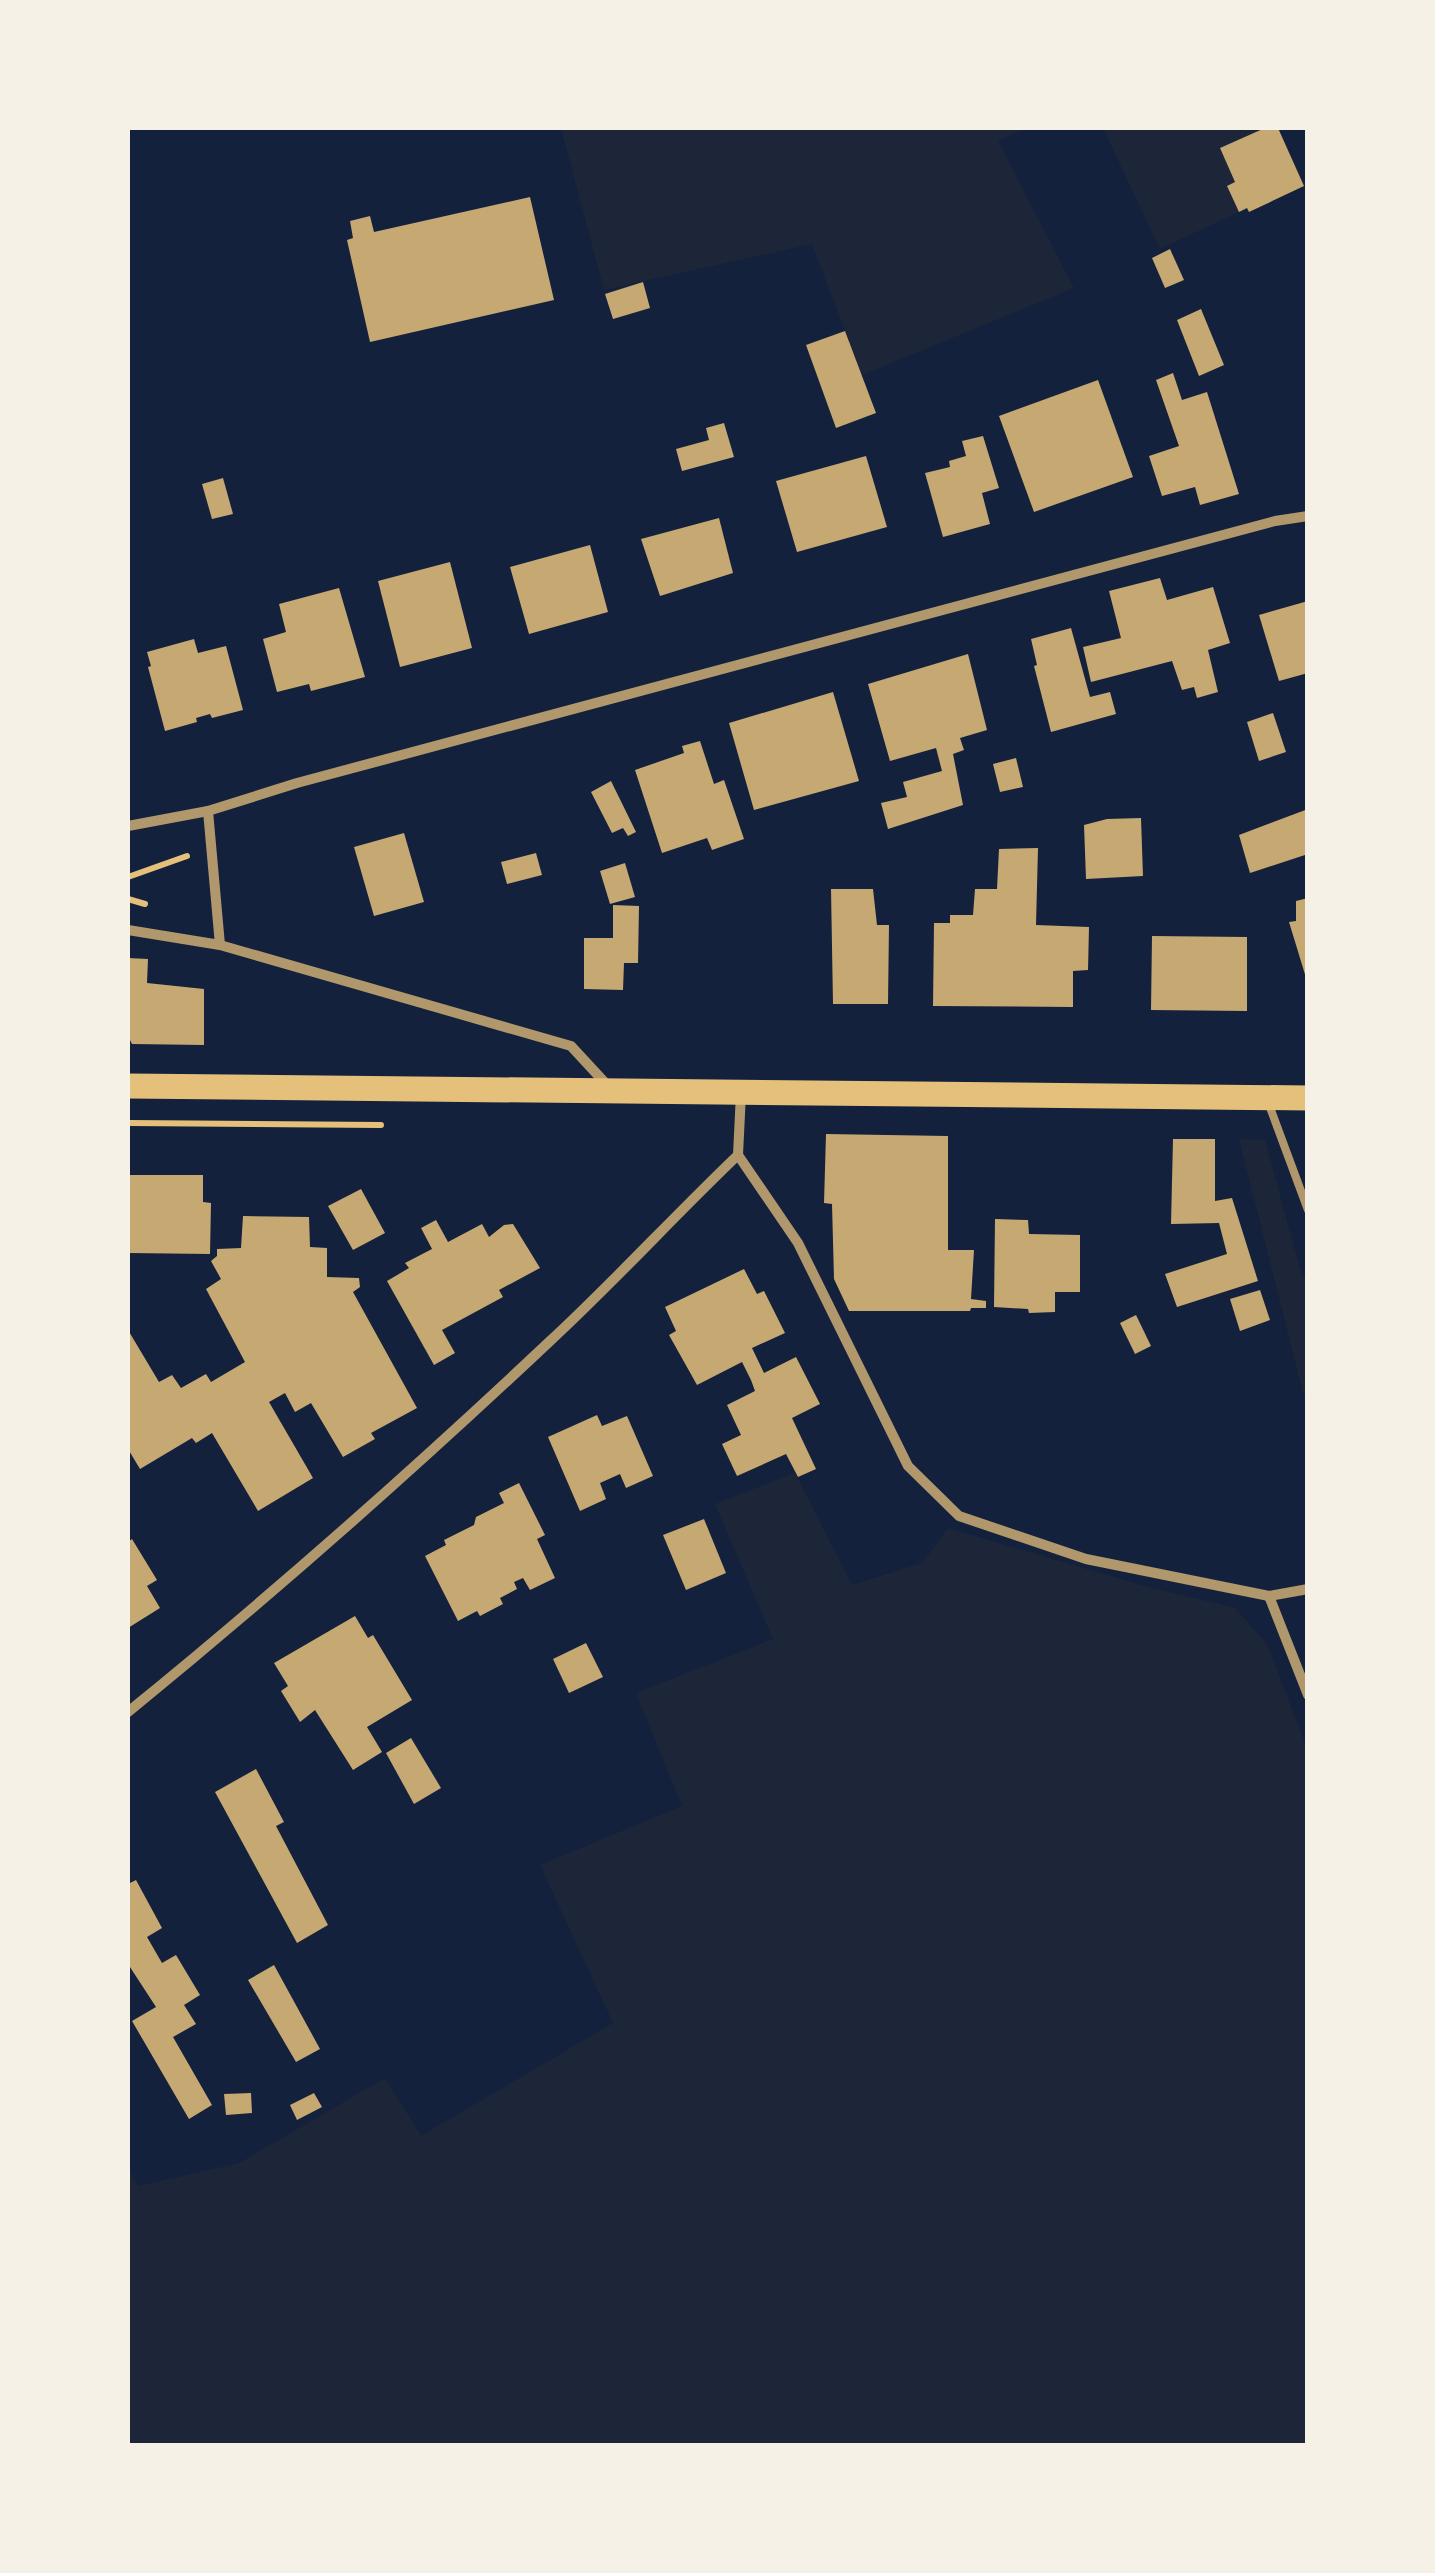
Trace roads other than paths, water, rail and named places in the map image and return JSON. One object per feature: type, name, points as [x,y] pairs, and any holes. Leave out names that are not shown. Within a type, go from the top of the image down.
[{"type":"main road","points":[[128,1086],[1308,1098]]},
{"type":"street","points":[[128,826],[208,812],[297,783],[855,632],[1275,521],[1308,516]]},
{"type":"street","points":[[208,812],[220,946]]},
{"type":"street","points":[[128,930],[220,946],[571,1046],[614,1092]]},
{"type":"street","points":[[741,1092],[738,1155],[798,1243],[908,1466],[959,1516],[1086,1559],[1269,1596],[1308,1589]]},
{"type":"street","points":[[128,1712],[424,1457],[553,1338],[738,1155]]},
{"type":"street","points":[[1269,1596],[1308,1695]]},
{"type":"lane","points":[[1267,1098],[1308,1210]]}]
